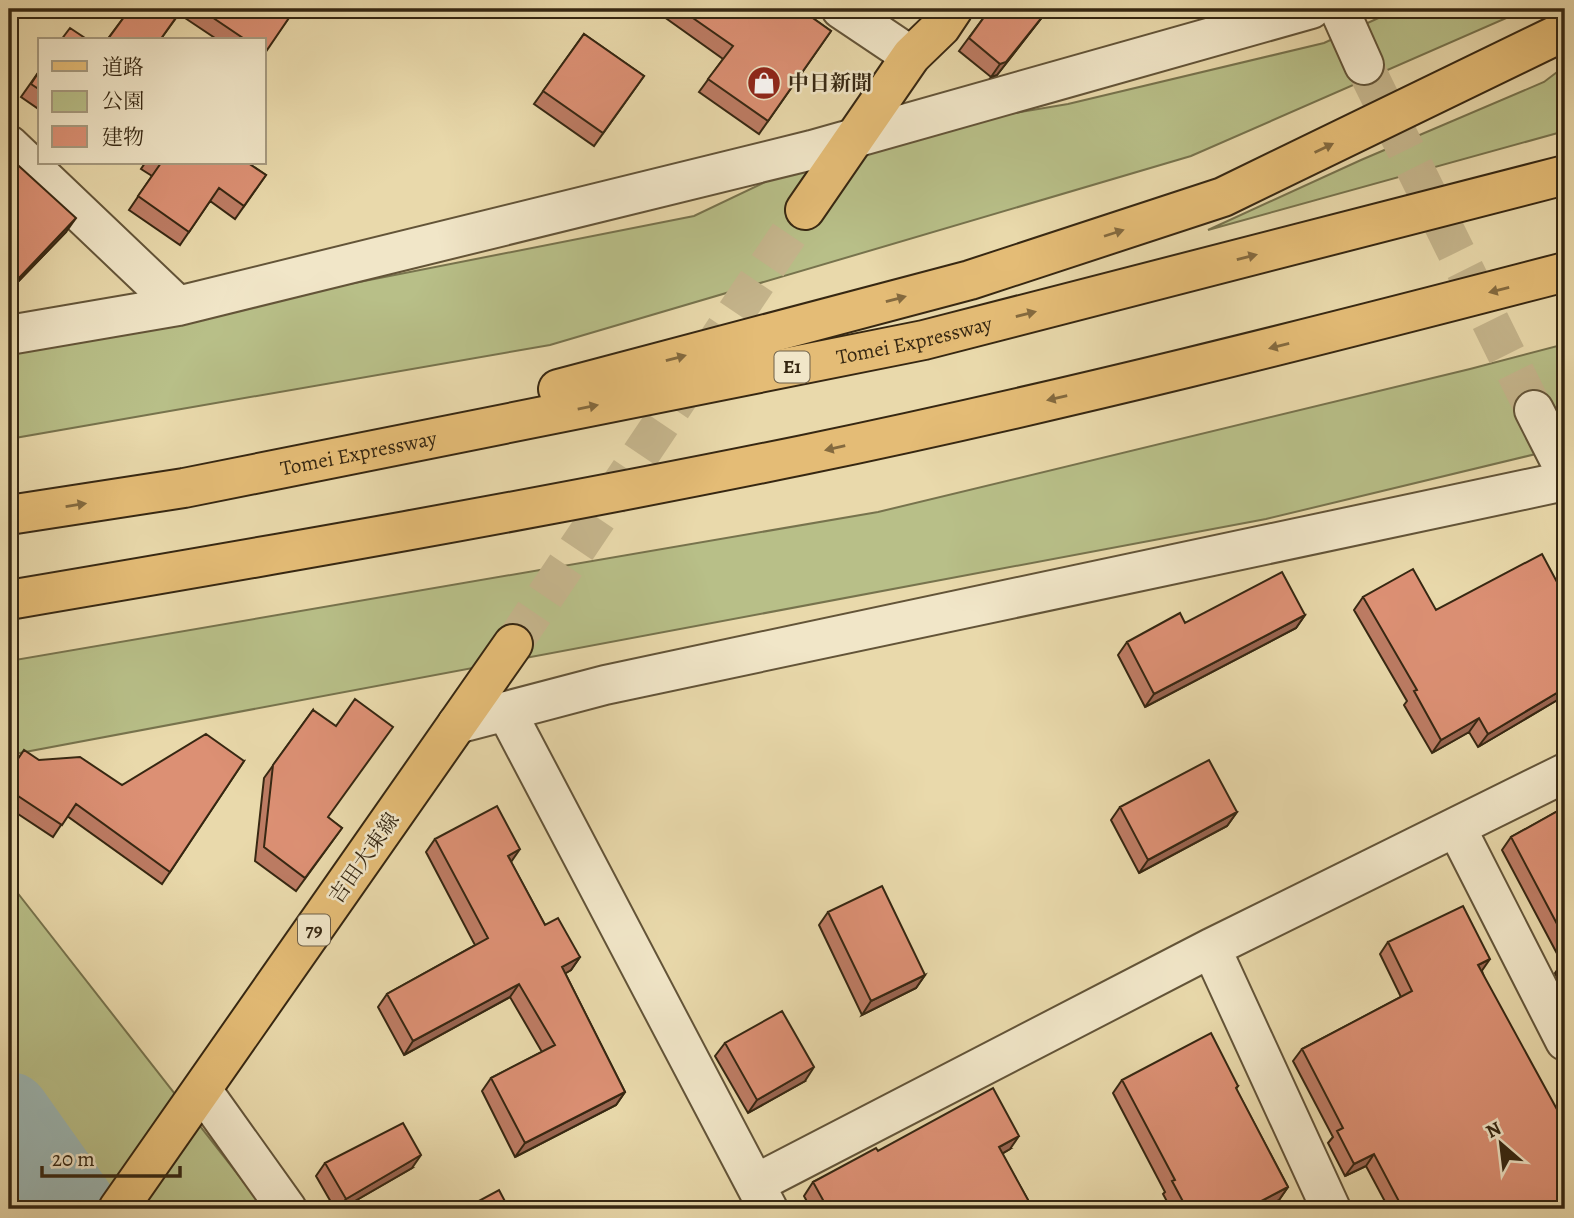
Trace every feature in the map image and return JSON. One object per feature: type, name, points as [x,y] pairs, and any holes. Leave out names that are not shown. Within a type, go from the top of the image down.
[{"type":"main road","points":[[805,210],[911,56],[941,27],[953,9]]},
{"type":"main road","points":[[184,488],[970,280],[1223,197],[1565,31]]},
{"type":"main road","name":"Tomei Expressway","points":[[9,515],[184,488],[924,340],[1565,175]]},
{"type":"main road","points":[[9,600],[349,543],[805,455],[1219,362],[1565,272]]},
{"type":"main road","name":"吉田大東線","points":[[118,1209],[513,644]]},
{"type":"street","points":[[841,9],[911,56]]},
{"type":"street","points":[[9,335],[178,306],[853,139],[1311,9]]},
{"type":"street","points":[[1339,9],[1364,65]]},
{"type":"street","points":[[9,145],[178,306]]},
{"type":"street","points":[[1534,410],[1565,471]]},
{"type":"street","points":[[457,724],[618,682],[1565,481]]},
{"type":"street","points":[[506,711],[761,1197],[1211,948],[1565,773]]},
{"type":"street","points":[[1455,827],[1565,1041]]},
{"type":"street","points":[[1211,948],[1331,1209]]},
{"type":"street","points":[[202,1090],[287,1209]]},
{"type":"green space","points":[[1398,9],[1527,9],[1191,156],[550,345],[9,439],[9,351],[694,216],[853,140],[1068,104],[1324,43]]},
{"type":"green space","points":[[1565,66],[1565,131],[1208,230],[1361,160],[1544,82]]},
{"type":"green space","points":[[1565,344],[1565,447],[1266,519],[9,755],[9,661],[878,512]]},
{"type":"green space","points":[[9,882],[265,1209],[12,1209],[9,1205]]},
{"type":"building","points":[[130,9],[182,9],[161,38],[109,38]]},
{"type":"building","points":[[200,9],[295,9],[266,52],[266,38],[243,38]]},
{"type":"building","points":[[680,9],[800,9],[831,31],[768,121],[708,79],[733,46]]},
{"type":"building","points":[[990,9],[1034,9],[1043,16],[1006,62],[1000,64],[969,38]]},
{"type":"building","points":[[70,28],[85,38],[62,38]]},
{"type":"building","points":[[584,34],[644,76],[603,133],[543,91]]},
{"type":"building","points":[[38,73],[38,89],[31,84]]},
{"type":"building","points":[[9,157],[76,218],[19,278],[9,271]]},
{"type":"building","points":[[160,164],[250,164],[266,175],[244,206],[219,188],[189,232],[138,196]]},
{"type":"building","points":[[1542,554],[1565,597],[1565,688],[1488,734],[1479,718],[1441,740],[1414,691],[1417,690],[1363,597],[1413,569],[1436,610]]},
{"type":"building","points":[[1282,572],[1305,615],[1154,694],[1127,642],[1180,613],[1185,623]]},
{"type":"building","points":[[355,699],[393,727],[328,817],[342,828],[305,878],[264,847],[273,765],[313,710],[336,726]]},
{"type":"building","points":[[206,734],[244,761],[170,872],[76,804],[62,825],[9,790],[9,772],[24,750],[39,760],[80,757],[122,785]]},
{"type":"building","points":[[1209,760],[1237,812],[1148,860],[1120,807]]},
{"type":"building","points":[[497,806],[520,849],[508,856],[545,925],[558,918],[580,957],[562,967],[625,1092],[525,1143],[491,1078],[555,1045],[519,984],[413,1041],[387,994],[488,938],[435,839]]},
{"type":"building","points":[[1565,807],[1565,939],[1511,837]]},
{"type":"building","points":[[882,886],[925,975],[871,1001],[828,912]]},
{"type":"building","points":[[1463,906],[1490,959],[1478,965],[1565,1124],[1565,1209],[1403,1209],[1374,1154],[1354,1164],[1337,1131],[1343,1128],[1302,1049],[1412,991],[1388,942]]},
{"type":"building","points":[[782,1011],[814,1067],[757,1100],[725,1043]]},
{"type":"building","points":[[1211,1033],[1238,1086],[1236,1088],[1288,1187],[1246,1209],[1187,1209],[1172,1181],[1175,1180],[1122,1080]]},
{"type":"building","points":[[993,1088],[1019,1136],[999,1147],[1033,1209],[828,1209],[813,1182],[876,1148],[878,1151]]},
{"type":"building","points":[[403,1123],[421,1155],[346,1199],[325,1163]]},
{"type":"building","points":[[499,1190],[509,1209],[464,1209]]},
{"type":"waterway","points":[[9,1113],[77,1209]]},
{"type":"tunnel","points":[[1364,65],[1534,410]]},
{"type":"tunnel","points":[[513,644],[805,210]]},
{"type":"place","name":"中日新聞","points":[[764,83]]}]
